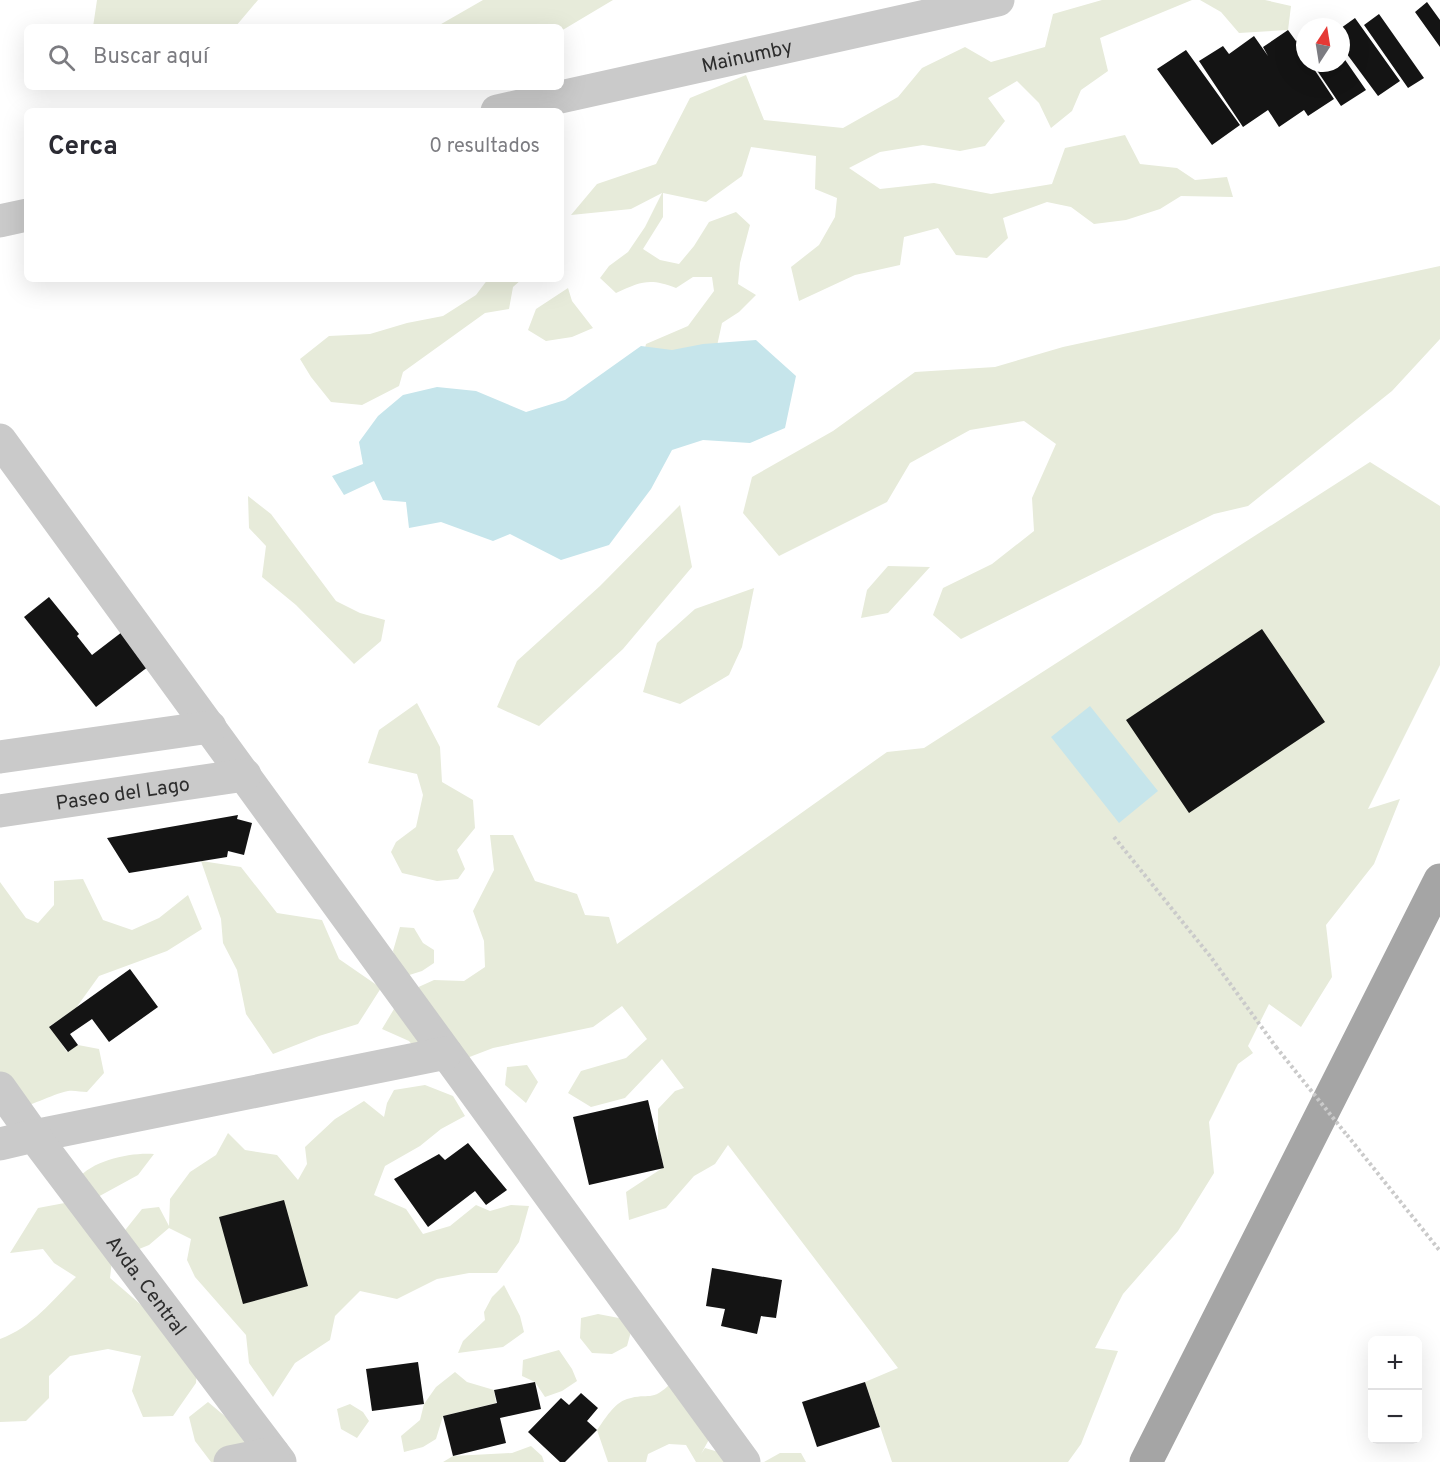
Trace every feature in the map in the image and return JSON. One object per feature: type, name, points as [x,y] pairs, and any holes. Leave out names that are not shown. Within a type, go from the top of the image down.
[{"type":"main road","points":[[1146,1462],[1436,898]]},
{"type":"street","name":"Mainumby","points":[[511,108],[998,0]]},
{"type":"street","points":[[0,221],[24,216]]},
{"type":"street","points":[[0,440],[744,1462]]},
{"type":"street","points":[[0,757],[210,727]]},
{"type":"street","name":"Paseo del Lago","points":[[0,810],[245,775]]},
{"type":"street","points":[[0,1144],[446,1053]]},
{"type":"street","name":"Avda. Central","points":[[0,1088],[276,1457]]},
{"type":"street","points":[[230,1462],[276,1457]]},
{"type":"path","points":[[1114,837],[1210,956],[1276,1047],[1440,1251]]},
{"type":"green space","points":[[97,0],[258,0],[238,24],[93,24]]},
{"type":"green space","points":[[483,0],[613,0],[564,29],[564,24],[441,24]]},
{"type":"green space","points":[[1102,0],[1192,0],[1100,38],[1108,71],[1081,90],[1072,111],[1051,128],[1039,103],[1017,81],[988,98],[1005,121],[985,146],[960,151],[923,145],[880,152],[849,168],[880,189],[934,183],[991,194],[1052,184],[1065,148],[1125,135],[1140,164],[1177,168],[1195,180],[1227,177],[1233,197],[1181,196],[1160,209],[1126,220],[1094,224],[1071,207],[1047,202],[1003,218],[1008,238],[987,258],[956,255],[938,228],[904,237],[900,265],[855,275],[799,301],[791,267],[819,245],[835,217],[837,198],[815,189],[816,156],[751,147],[742,176],[706,202],[663,193],[663,217],[643,249],[660,260],[679,264],[709,222],[736,212],[750,225],[740,263],[738,284],[756,295],[739,312],[722,323],[715,355],[642,361],[646,344],[688,326],[714,291],[712,277],[693,277],[676,288],[646,282],[616,293],[600,278],[609,266],[628,252],[645,227],[662,193],[631,209],[571,215],[597,184],[656,164],[690,98],[746,75],[764,120],[843,128],[898,97],[922,68],[965,47],[991,62],[1045,47],[1053,14]]},
{"type":"green space","points":[[1200,0],[1265,0],[1291,6],[1288,30],[1239,33],[1221,12]]},
{"type":"green space","points":[[1440,266],[1440,339],[1392,391],[1248,506],[1214,514],[961,639],[933,615],[943,588],[992,564],[1034,531],[1032,498],[1056,444],[1024,421],[970,430],[910,463],[887,502],[779,556],[743,513],[752,477],[833,431],[915,372],[995,367],[1063,347]]},
{"type":"green space","points":[[486,282],[519,282],[513,287],[509,309],[485,313],[403,372],[399,386],[362,405],[331,402],[300,359],[329,336],[370,334],[407,323],[443,316],[476,295]]},
{"type":"green space","points":[[568,288],[572,301],[593,328],[572,337],[546,341],[528,330],[536,309]]},
{"type":"green space","points":[[1370,462],[1440,506],[1440,665],[1368,809],[1400,799],[1374,864],[1326,925],[1332,977],[1301,1027],[1269,1004],[1248,1046],[1253,1053],[1238,1064],[1209,1122],[1214,1173],[1178,1231],[1123,1294],[1095,1348],[1118,1351],[1081,1444],[1068,1462],[892,1462],[865,1382],[898,1368],[728,1145],[715,1164],[694,1176],[666,1208],[629,1220],[626,1192],[664,1167],[658,1144],[658,1109],[675,1091],[684,1088],[662,1059],[625,1098],[591,1107],[568,1093],[581,1071],[626,1058],[647,1039],[622,1006],[593,1027],[493,1048],[433,1071],[409,1041],[382,1029],[403,994],[434,980],[464,981],[485,967],[484,941],[473,911],[494,870],[490,835],[513,835],[535,881],[577,894],[585,915],[609,917],[617,944],[887,752],[924,748]]},
{"type":"green space","points":[[248,496],[271,514],[336,601],[360,613],[385,620],[381,641],[354,664],[296,605],[262,577],[266,546],[249,528]]},
{"type":"green space","points":[[680,505],[692,567],[623,649],[539,726],[497,707],[517,661],[600,586]]},
{"type":"green space","points":[[888,566],[930,567],[888,613],[861,618],[867,590]]},
{"type":"green space","points":[[754,588],[742,647],[729,675],[680,704],[643,692],[657,643],[695,609]]},
{"type":"green space","points":[[417,703],[440,747],[442,782],[473,800],[475,828],[457,850],[465,869],[458,879],[437,881],[402,873],[391,852],[396,842],[416,827],[423,795],[417,774],[368,763],[379,730]]},
{"type":"green space","points":[[201,861],[241,867],[277,913],[322,920],[339,959],[381,988],[358,1024],[273,1054],[246,1014],[237,970],[223,943],[221,919]]},
{"type":"green space","points":[[83,879],[103,920],[132,930],[159,918],[188,895],[202,929],[167,951],[99,976],[76,1008],[50,1026],[67,1052],[78,1045],[99,1049],[104,1073],[87,1092],[68,1091],[17,1108],[0,1106],[0,882],[26,918],[38,923],[54,905],[54,881]]},
{"type":"green space","points":[[400,927],[414,928],[423,943],[434,950],[434,963],[422,971],[403,977],[393,951]]},
{"type":"green space","points":[[527,1065],[538,1082],[526,1103],[505,1085],[507,1067]]},
{"type":"green space","points":[[425,1085],[453,1096],[465,1116],[385,1166],[374,1195],[406,1209],[423,1234],[450,1226],[476,1205],[490,1211],[511,1205],[529,1206],[519,1242],[497,1273],[469,1273],[437,1279],[397,1299],[360,1291],[335,1316],[330,1340],[295,1363],[273,1397],[249,1363],[246,1335],[195,1277],[187,1260],[191,1239],[169,1228],[149,1245],[112,1260],[110,1278],[198,1354],[196,1383],[173,1416],[143,1417],[132,1391],[141,1356],[108,1349],[70,1356],[49,1376],[49,1398],[26,1421],[0,1422],[0,1339],[32,1321],[76,1277],[54,1263],[43,1249],[10,1253],[38,1208],[70,1202],[78,1179],[84,1172],[102,1162],[135,1154],[154,1154],[138,1175],[85,1204],[122,1234],[142,1209],[159,1207],[169,1226],[170,1199],[190,1172],[216,1155],[228,1133],[245,1150],[277,1155],[298,1180],[307,1164],[305,1147],[335,1119],[364,1101],[384,1117],[387,1103],[394,1090]]},
{"type":"green space","points":[[504,1285],[520,1316],[524,1332],[503,1347],[458,1353],[463,1341],[485,1320],[484,1312],[492,1297]]},
{"type":"green space","points":[[598,1314],[624,1319],[632,1328],[627,1346],[612,1354],[592,1353],[580,1338],[581,1318]]},
{"type":"green space","points":[[559,1350],[577,1381],[562,1391],[545,1397],[535,1382],[522,1376],[523,1360]]},
{"type":"green space","points":[[455,1372],[467,1382],[494,1390],[496,1403],[443,1416],[436,1439],[423,1447],[404,1452],[401,1436],[420,1420],[424,1404],[436,1387]]},
{"type":"green space","points":[[671,1383],[712,1434],[701,1454],[705,1448],[722,1453],[728,1462],[696,1462],[686,1445],[669,1444],[648,1454],[646,1462],[608,1462],[597,1430],[610,1412],[622,1401],[654,1395]]},
{"type":"green space","points":[[208,1402],[226,1417],[267,1462],[211,1462],[195,1441],[189,1417]]},
{"type":"green space","points":[[350,1404],[363,1412],[369,1421],[357,1438],[341,1429],[337,1409]]},
{"type":"green space","points":[[531,1446],[542,1456],[544,1462],[443,1462],[453,1456],[512,1453]]},
{"type":"green space","points":[[780,1453],[801,1453],[806,1462],[764,1462]]},
{"type":"water","points":[[756,340],[796,376],[785,428],[750,443],[703,440],[672,450],[651,489],[609,545],[561,560],[510,534],[493,541],[441,522],[409,528],[406,502],[383,500],[374,481],[344,495],[332,476],[363,464],[359,442],[378,416],[403,395],[437,387],[476,391],[526,412],[565,400],[641,346],[672,350],[703,344]]},
{"type":"water","points":[[1090,706],[1158,791],[1119,823],[1051,737]]},
{"type":"building","points":[[1427,2],[1440,20],[1440,47],[1415,12]]},
{"type":"building","points":[[1379,14],[1424,78],[1408,88],[1364,25]]},
{"type":"building","points":[[1355,18],[1400,81],[1378,96],[1350,58],[1350,22]]},
{"type":"building","points":[[1288,30],[1296,41],[1296,72],[1316,72],[1334,99],[1308,116],[1304,110],[1279,127],[1268,110],[1243,127],[1199,61],[1223,46],[1229,54],[1254,36],[1268,56],[1263,47]]},
{"type":"building","points":[[1186,50],[1240,125],[1212,145],[1157,69]]},
{"type":"building","points":[[1350,67],[1366,90],[1341,106],[1318,72],[1350,72]]},
{"type":"building","points":[[49,597],[79,634],[77,636],[92,655],[122,632],[149,666],[96,707],[24,617]]},
{"type":"building","points":[[1262,629],[1325,722],[1189,813],[1126,720]]},
{"type":"building","points":[[238,815],[237,819],[252,823],[244,855],[228,851],[227,857],[129,873],[107,838]]},
{"type":"building","points":[[130,969],[158,1007],[109,1042],[92,1019],[70,1034],[78,1045],[68,1052],[49,1027]]},
{"type":"building","points":[[648,1100],[664,1168],[589,1185],[573,1117]]},
{"type":"building","points":[[468,1143],[507,1190],[486,1205],[475,1191],[428,1227],[394,1179],[439,1154],[445,1160]]},
{"type":"building","points":[[284,1200],[308,1286],[243,1304],[219,1217]]},
{"type":"building","points":[[712,1268],[782,1280],[776,1318],[761,1316],[757,1334],[721,1326],[725,1309],[706,1306]]},
{"type":"building","points":[[418,1362],[424,1404],[372,1411],[366,1369]]},
{"type":"building","points":[[535,1382],[541,1409],[500,1418],[506,1443],[453,1456],[443,1416],[497,1403],[494,1390]]},
{"type":"building","points":[[865,1382],[880,1427],[817,1447],[802,1402]]},
{"type":"building","points":[[581,1393],[598,1408],[587,1421],[597,1430],[565,1462],[560,1462],[528,1432],[561,1398],[569,1405]]}]
